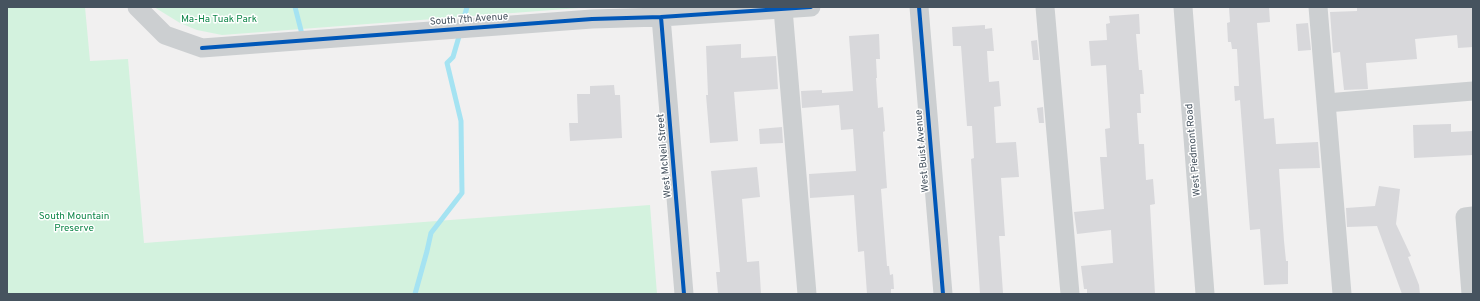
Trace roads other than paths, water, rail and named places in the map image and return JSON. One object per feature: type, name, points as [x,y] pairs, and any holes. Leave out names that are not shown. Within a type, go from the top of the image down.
[{"type":"street","name":"South 7th Avenue","points":[[137,7],[165,35],[202,48],[581,13],[661,16],[761,8],[783,9],[811,7]]},
{"type":"street","name":"West Buist Avenue","points":[[919,7],[943,294]]},
{"type":"street","points":[[1045,7],[1070,294]]},
{"type":"street","name":"West Piedmont Road","points":[[1183,7],[1206,294]]},
{"type":"street","points":[[1318,7],[1342,294]]},
{"type":"street","points":[[783,9],[807,294]]},
{"type":"street","name":"West McNeil Street","points":[[661,16],[684,294]]},
{"type":"street","points":[[1326,103],[1473,91]]},
{"type":"street","points":[[1469,217],[1471,294]]},
{"type":"waterway","points":[[295,7],[303,38]]},
{"type":"waterway","points":[[462,25],[467,7]]},
{"type":"waterway","points":[[415,294],[431,233],[462,193],[461,121],[447,63],[453,57],[460,33]]},
{"type":"park label","name":"Ma-Ha Tuak Park","points":[[219,20]]},
{"type":"park label","name":"South Mountain Preserve","points":[[74,222]]}]
